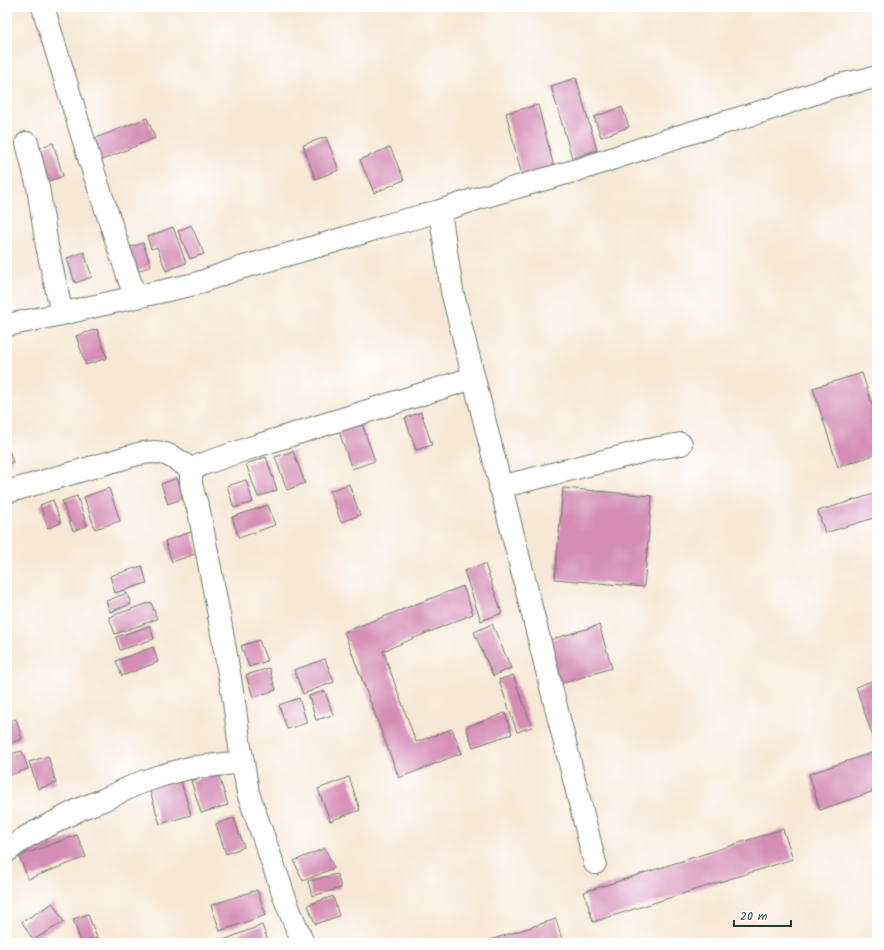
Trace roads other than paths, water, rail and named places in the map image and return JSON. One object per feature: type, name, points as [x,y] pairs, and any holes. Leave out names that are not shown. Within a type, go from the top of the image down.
[{"type":"street","points":[[43,7],[90,161],[135,297]]},
{"type":"street","points":[[7,324],[62,314],[195,284],[240,268],[584,168],[680,136],[773,108],[836,86],[877,77]]},
{"type":"street","points":[[27,143],[38,187],[47,246],[62,314]]},
{"type":"street","points":[[440,211],[452,292],[595,863]]},
{"type":"street","points":[[302,943],[248,793],[217,602],[199,511],[194,497],[191,479],[193,471],[200,465],[256,446],[473,378]]},
{"type":"street","points":[[500,487],[648,450],[681,444]]},
{"type":"street","points":[[7,492],[138,454],[153,452],[166,454],[176,458],[193,471]]},
{"type":"street","points":[[7,851],[26,837],[82,808],[137,784],[189,768],[243,762]]}]
